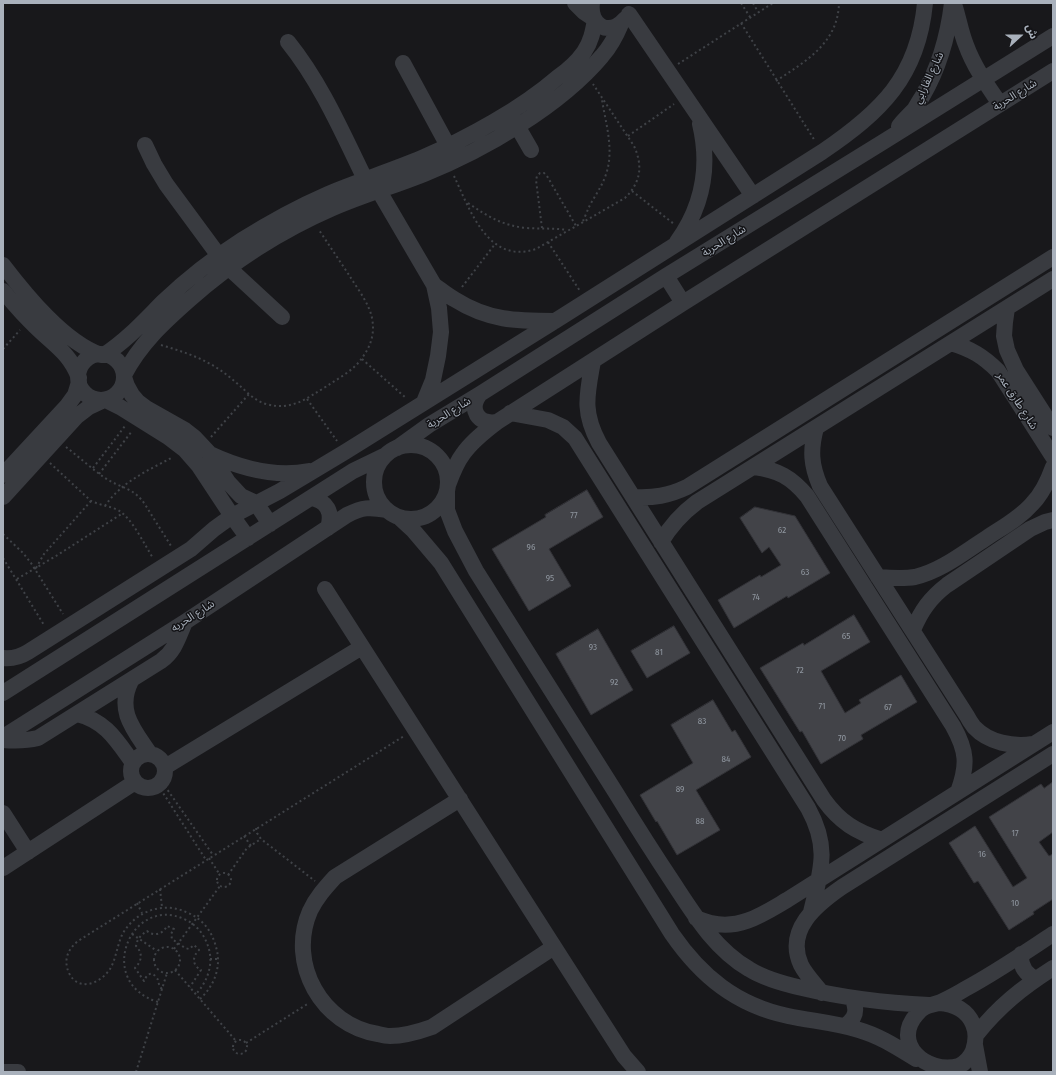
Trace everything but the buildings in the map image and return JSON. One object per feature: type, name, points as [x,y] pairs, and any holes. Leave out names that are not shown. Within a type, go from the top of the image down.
[{"type":"street","points":[[575,3],[584,12],[593,14],[599,25],[604,28],[610,29],[616,27],[627,14]]},
{"type":"street","points":[[3,658],[10,659],[20,657],[52,638],[191,549],[232,516],[280,491],[345,452],[753,196],[846,135],[879,107],[892,92],[903,74],[919,37],[924,3]]},
{"type":"street","name":"شارع الفارابي","points":[[954,3],[961,31],[971,58],[983,80],[1000,104]]},
{"type":"street","name":"شارع الفارابي","points":[[884,142],[914,109],[927,88],[937,67],[954,3]]},
{"type":"street","points":[[3,497],[83,411],[112,398],[121,390],[124,376],[131,362],[147,340],[157,328],[186,303],[245,238],[283,216],[326,195],[422,158],[448,146],[509,112],[552,83],[585,51],[594,31],[593,14]]},
{"type":"street","points":[[627,14],[753,196]]},
{"type":"street","points":[[3,474],[67,406],[75,395],[81,366],[95,355],[102,355],[122,342],[178,288],[312,218],[448,164],[517,126],[553,102],[586,73],[602,56],[616,35],[627,14]]},
{"type":"street","name":"شارع الحرية","points":[[390,452],[429,425],[666,276],[1053,36]]},
{"type":"street","points":[[288,42],[301,57],[315,80],[365,179]]},
{"type":"street","points":[[403,63],[448,146]]},
{"type":"street","name":"شارع الحرية","points":[[447,488],[454,469],[463,454],[487,429],[683,303],[1053,71]]},
{"type":"street","points":[[509,112],[531,150]]},
{"type":"street","points":[[673,246],[684,232],[695,211],[702,188],[705,164],[704,140],[698,116]]},
{"type":"street","points":[[144,145],[166,184],[220,265],[282,317]]},
{"type":"street","points":[[379,191],[434,285],[439,308],[440,338],[438,356],[433,380],[420,405]]},
{"type":"street","points":[[633,497],[647,498],[661,496],[687,487],[1053,257]]},
{"type":"street","points":[[3,265],[34,303],[78,344],[93,352],[115,359],[122,369],[130,391],[138,402],[194,437],[206,450],[228,482],[241,496],[256,503],[270,524]]},
{"type":"street","points":[[666,276],[683,303]]},
{"type":"street","points":[[661,542],[676,520],[697,502],[1053,279]]},
{"type":"street","points":[[434,285],[453,299],[472,309],[491,316],[512,320],[555,321]]},
{"type":"street","points":[[3,291],[29,321],[72,362],[81,388],[85,394],[97,400],[105,400],[168,437],[185,450],[199,466],[248,538]]},
{"type":"street","name":"شارع طارق عمر","points":[[1008,308],[1004,336],[1009,374],[1053,457]]},
{"type":"street","name":"شارع طارق عمر","points":[[951,343],[965,347],[977,353],[998,371],[1009,374],[1053,428]]},
{"type":"street","points":[[593,361],[587,392],[587,406],[593,432],[599,443],[830,809],[853,829],[882,840]]},
{"type":"street","points":[[880,365],[890,381]]},
{"type":"street","points":[[480,394],[476,399],[475,410],[477,415],[486,422],[491,423],[503,418],[548,420],[563,427],[575,438],[584,452],[814,819],[820,833],[822,864],[811,912]]},
{"type":"street","points":[[816,428],[812,451],[812,463],[815,475],[826,495],[967,716],[975,727],[996,741],[1021,746],[1033,744]]},
{"type":"street","points":[[584,452],[584,449],[588,444],[593,442],[599,443]]},
{"type":"street","points":[[3,693],[353,471],[404,446],[419,446],[432,452],[443,463],[448,477],[447,510],[454,531],[476,571],[652,851],[696,918],[720,948],[749,970],[766,978],[822,993],[890,1003],[950,1004],[960,1008],[968,1015],[973,1024],[980,1072]]},
{"type":"street","points":[[206,450],[226,461],[261,472],[297,474],[314,470]]},
{"type":"street","points":[[390,452],[376,469],[374,484],[378,498],[382,505],[413,530],[441,563],[682,948],[707,975],[721,986],[747,1002],[769,1011],[860,1030],[882,1039],[923,1066],[934,1070],[944,1071],[955,1069],[964,1063],[971,1055],[975,1040],[986,1022],[1022,988],[1053,968]]},
{"type":"street","points":[[754,467],[767,468],[778,472],[799,486],[813,505],[953,726],[963,748],[965,763],[963,778],[958,792]]},
{"type":"street","points":[[878,577],[915,577],[932,571],[948,562],[1021,515],[1033,504],[1042,491],[1053,467]]},
{"type":"street","points":[[687,487],[685,493],[686,496],[690,501],[697,502]]},
{"type":"street","points":[[393,514],[414,519],[429,515],[444,499],[447,488]]},
{"type":"street","points":[[813,505],[813,499],[816,495],[826,495]]},
{"type":"street","points":[[311,498],[317,499],[328,508],[330,514],[328,528]]},
{"type":"street","name":"شارع الحريه","points":[[3,737],[185,622],[359,509],[373,508],[393,514]]},
{"type":"street","points":[[1021,515],[1026,515],[1031,519],[1032,524],[1030,529]]},
{"type":"street","points":[[913,630],[918,617],[936,594],[958,577],[1030,529],[1053,520]]},
{"type":"street","points":[[948,562],[946,568],[948,576],[953,578],[958,577]]},
{"type":"street","points":[[454,585],[456,576],[462,570],[467,569],[476,571]]},
{"type":"street","points":[[325,589],[624,1056],[638,1072]]},
{"type":"street","points":[[682,608],[696,598]]},
{"type":"street","points":[[3,740],[24,741],[38,738],[131,681],[168,656],[173,650],[185,622]]},
{"type":"street","points":[[162,778],[159,758],[150,754],[140,756],[133,763],[131,773],[135,782],[139,786],[149,788],[362,647]]},
{"type":"street","points":[[131,681],[127,687],[125,702],[127,716],[150,754]]},
{"type":"street","points":[[532,708],[554,695]]},
{"type":"street","points":[[77,714],[90,718],[107,729],[133,763]]},
{"type":"street","points":[[107,729],[127,716]]},
{"type":"street","points":[[953,726],[956,729],[964,727],[967,724],[967,716]]},
{"type":"street","points":[[696,918],[711,923],[725,925],[739,924],[753,919],[1053,732]]},
{"type":"street","points":[[822,993],[802,965],[798,955],[797,943],[799,932],[811,912],[831,894],[1053,754]]},
{"type":"street","points":[[3,868],[135,782]]},
{"type":"street","points":[[460,799],[335,877],[320,893],[310,912],[304,932],[303,954],[308,975],[319,997],[331,1012],[348,1024],[368,1033],[390,1036],[411,1034],[432,1027],[554,947]]},
{"type":"street","points":[[814,819],[818,820],[825,818],[830,813],[830,809]]},
{"type":"street","points":[[3,813],[28,852]]},
{"type":"street","points":[[630,865],[652,851]]},
{"type":"street","points":[[923,1066],[910,1050],[908,1039],[908,1029],[913,1019],[920,1011],[981,980],[1053,934]]},
{"type":"street","points":[[1021,954],[1022,967],[1030,976],[1036,979]]},
{"type":"street","points":[[845,1026],[851,1022],[856,1010],[852,998]]},
{"type":"street","points":[[3,1072],[18,1072]]},
{"type":"path","points":[[741,3],[750,17]]},
{"type":"path","points":[[753,3],[758,12]]},
{"type":"path","points":[[667,70],[773,3]]},
{"type":"path","points":[[776,81],[816,54],[827,41],[835,26],[839,3]]},
{"type":"path","points":[[741,23],[776,81],[822,152]]},
{"type":"path","points":[[448,164],[466,202],[481,228],[495,244],[506,250],[516,252],[526,252],[536,249],[625,198],[632,191],[638,181],[640,164],[638,155],[628,136],[586,73]]},
{"type":"path","points":[[628,136],[685,96]]},
{"type":"path","points":[[583,222],[589,207],[606,176],[610,159],[610,141],[602,99]]},
{"type":"path","points":[[542,228],[536,180],[540,173],[544,173],[547,176],[576,226]]},
{"type":"path","points":[[632,191],[684,232]]},
{"type":"path","points":[[466,202],[490,218],[508,225],[526,228],[556,228],[568,230]]},
{"type":"path","points":[[147,340],[203,360],[218,369],[264,404],[278,407],[294,405],[307,399],[354,367],[362,359],[370,346],[373,334],[372,318],[363,296],[312,218]]},
{"type":"path","points":[[548,242],[587,301]]},
{"type":"path","points":[[453,299],[495,244]]},
{"type":"path","points":[[3,349],[29,321]]},
{"type":"path","points":[[362,359],[420,405]]},
{"type":"path","points":[[206,450],[249,394]]},
{"type":"path","points":[[307,399],[345,452]]},
{"type":"path","points":[[93,468],[136,418]]},
{"type":"path","points":[[99,474],[136,418]]},
{"type":"path","points":[[57,439],[99,474],[130,490],[142,499],[178,557]]},
{"type":"path","points":[[105,507],[122,486],[185,450]]},
{"type":"path","points":[[42,455],[91,501],[123,514],[133,526],[160,569]]},
{"type":"path","points":[[35,569],[44,554],[91,501]]},
{"type":"path","points":[[17,579],[123,514]]},
{"type":"path","points":[[3,534],[23,553],[35,569],[71,625]]},
{"type":"path","points":[[3,558],[52,638]]},
{"type":"path","points":[[200,1000],[209,989],[218,968],[217,949],[212,936],[204,924],[197,918],[178,908],[155,908],[142,914],[130,923],[122,937],[111,968],[104,977],[92,983],[79,984],[75,981],[69,972],[66,962],[69,950],[73,945],[137,903],[415,729]]},
{"type":"path","points":[[162,778],[213,855]]},
{"type":"path","points":[[162,778],[206,860]]},
{"type":"path","points":[[256,828],[261,839],[324,888]]},
{"type":"path","points":[[244,836],[250,846]]},
{"type":"path","points":[[228,875],[247,848],[261,839]]},
{"type":"path","points":[[209,858],[220,874]]},
{"type":"path","points":[[220,874],[228,875]]},
{"type":"path","points":[[220,874],[217,879],[220,886]]},
{"type":"path","points":[[220,886],[223,887],[229,885],[231,880],[228,875]]},
{"type":"path","points":[[174,950],[220,886]]},
{"type":"path","points":[[160,889],[162,908]]},
{"type":"path","points":[[137,903],[142,914]]},
{"type":"path","points":[[158,1002],[151,1000],[134,987],[127,975],[124,954],[128,940],[132,934],[148,920],[160,916],[174,916],[193,924],[202,934],[208,946],[210,966],[207,978],[196,994]]},
{"type":"path","points":[[162,989],[158,985],[158,980],[155,976],[151,974],[146,975],[144,981],[136,968],[141,958],[140,951],[136,946],[142,934],[147,931],[154,935],[161,933],[167,926],[174,929],[171,936],[179,944],[190,949],[194,945],[199,950],[195,954],[194,960],[196,966],[201,970],[190,987]]},
{"type":"path","points":[[132,934],[157,951]]},
{"type":"path","points":[[168,947],[174,950],[179,956],[180,960],[178,967],[167,973],[160,971],[155,965],[154,958],[157,951],[168,947]]},
{"type":"path","points":[[210,959],[218,959]]},
{"type":"path","points":[[175,970],[236,1041]]},
{"type":"path","points":[[136,1072],[167,973]]},
{"type":"path","points":[[246,1043],[319,997]]},
{"type":"path","points":[[236,1041],[241,1040],[246,1043]]},
{"type":"path","points":[[236,1041],[233,1050],[237,1054],[246,1051],[246,1043]]}]
